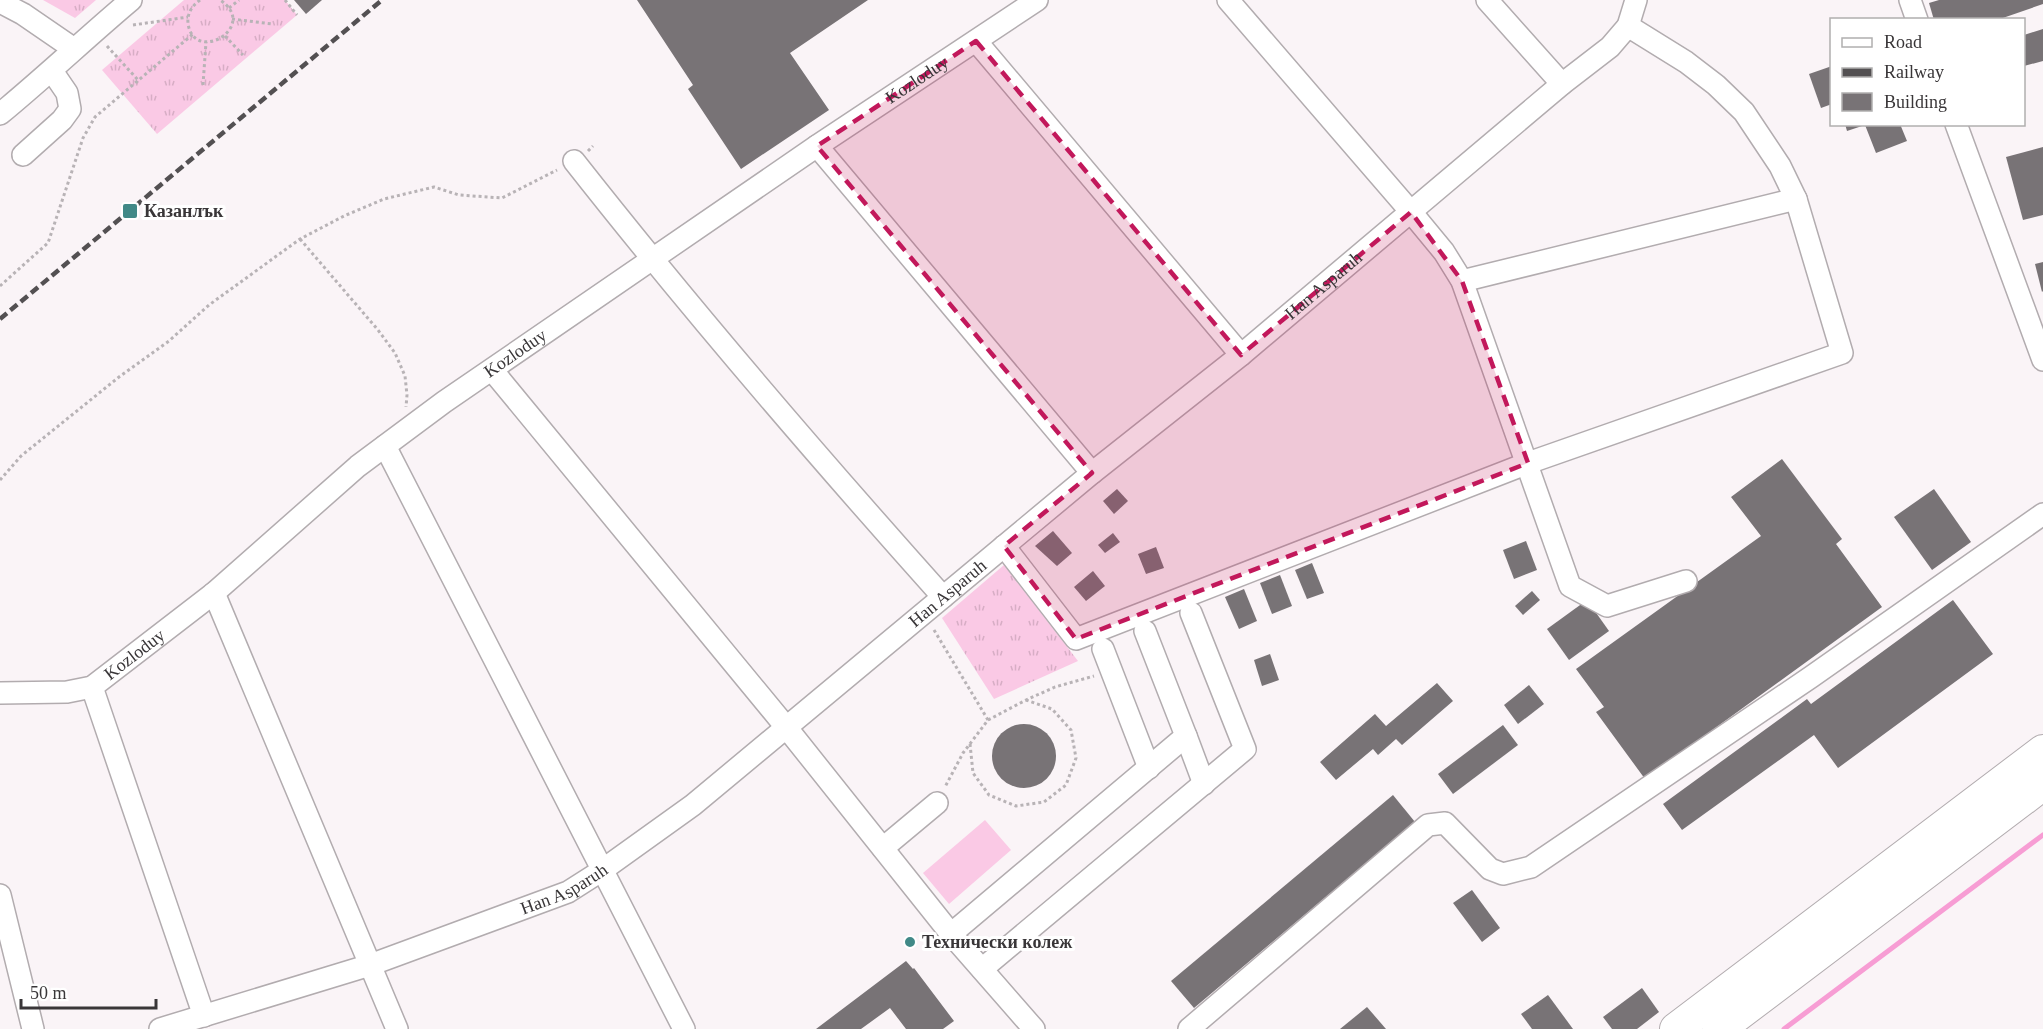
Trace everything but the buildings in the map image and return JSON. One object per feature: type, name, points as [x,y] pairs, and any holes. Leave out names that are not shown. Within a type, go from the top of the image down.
[{"type":"highway","points":[[1676,1029],[2043,751]]},
{"type":"highway","points":[[1719,1029],[2043,784]]},
{"type":"street","points":[[0,114],[131,0]]},
{"type":"street","name":"Kozloduy","points":[[0,693],[67,692],[92,687],[214,593],[358,466],[444,402],[817,146],[1037,0]]},
{"type":"street","points":[[1228,0],[1411,212],[1444,252],[1462,281],[1570,586],[1607,606],[1686,581]]},
{"type":"street","points":[[1487,0],[1562,84]]},
{"type":"street","name":"Han Asparuh","points":[[160,1029],[370,965],[568,892],[601,871],[693,806],[1092,473],[1241,355],[1562,84],[1610,47],[1628,26],[1636,0]]},
{"type":"street","points":[[1910,0],[1916,18]]},
{"type":"street","points":[[0,2],[23,14],[74,49]]},
{"type":"street","points":[[1004,546],[1076,639],[1528,463],[1842,353],[1796,199],[1780,166],[1744,112],[1716,85],[1686,62],[1628,26]]},
{"type":"street","points":[[976,41],[1241,355]]},
{"type":"street","points":[[23,155],[62,120],[70,109],[67,93],[52,70]]},
{"type":"street","points":[[1957,126],[2043,360]]},
{"type":"street","points":[[817,146],[1092,473]]},
{"type":"street","points":[[574,161],[651,259],[809,447],[943,597]]},
{"type":"street","points":[[1462,281],[1796,199]]},
{"type":"street","points":[[492,370],[786,727],[951,934],[1034,1029]]},
{"type":"street","points":[[385,446],[684,1029]]},
{"type":"street","points":[[1189,1029],[1428,825],[1445,823],[1490,869],[1503,874],[1531,867],[2043,514]]},
{"type":"street","points":[[214,593],[397,1029]]},
{"type":"street","points":[[982,969],[1245,750],[1191,613]]},
{"type":"street","points":[[1145,630],[1204,784]]},
{"type":"street","points":[[1103,649],[1149,768]]},
{"type":"street","points":[[92,687],[204,1016]]},
{"type":"street","points":[[951,934],[1186,736]]},
{"type":"street","points":[[883,848],[937,803]]},
{"type":"street","points":[[0,895],[33,1029]]},
{"type":"path","points":[[200,0],[190,10],[188,23],[192,34],[206,42],[219,40],[225,36],[231,26],[229,8],[220,0]]},
{"type":"path","points":[[229,8],[239,0]]},
{"type":"path","points":[[285,0],[297,15]]},
{"type":"path","points":[[129,26],[188,17]]},
{"type":"path","points":[[232,20],[272,24]]},
{"type":"path","points":[[94,31],[138,80]]},
{"type":"path","points":[[0,286],[48,243],[87,131],[95,117],[192,34]]},
{"type":"path","points":[[225,36],[243,55]]},
{"type":"path","points":[[203,85],[206,42]]},
{"type":"path","points":[[0,480],[21,456],[119,377],[169,340],[209,305],[300,239],[344,216],[384,199],[434,187],[459,195],[502,198],[574,161],[593,146]]},
{"type":"path","points":[[300,239],[395,353],[405,376],[406,411]]},
{"type":"path","points":[[924,613],[988,720]]},
{"type":"path","points":[[937,803],[963,753],[988,720],[1055,687],[1111,671]]},
{"type":"path","points":[[970,744],[972,773],[989,795],[1016,806],[1044,802],[1066,785],[1076,758],[1071,730],[1053,709],[1026,700]]},
{"type":"highlighted area","points":[[976,41],[1241,355],[1411,212],[1462,281],[1528,463],[1076,639],[1004,546],[1092,473],[817,146]]},
{"type":"green space","points":[[43,0],[96,0],[75,18]]},
{"type":"green space","points":[[184,0],[285,0],[297,15],[157,134],[102,70]]},
{"type":"green space","points":[[1004,565],[1078,661],[994,699],[942,618]]},
{"type":"green space","points":[[985,820],[1011,850],[949,904],[923,873]]},
{"type":"waterway","points":[[1784,1029],[2043,835]]},
{"type":"railway","points":[[0,319],[382,0]]},
{"type":"place","name":"Казанлък","points":[[130,211]]},
{"type":"place","name":"Технически колеж","points":[[910,942]]}]
